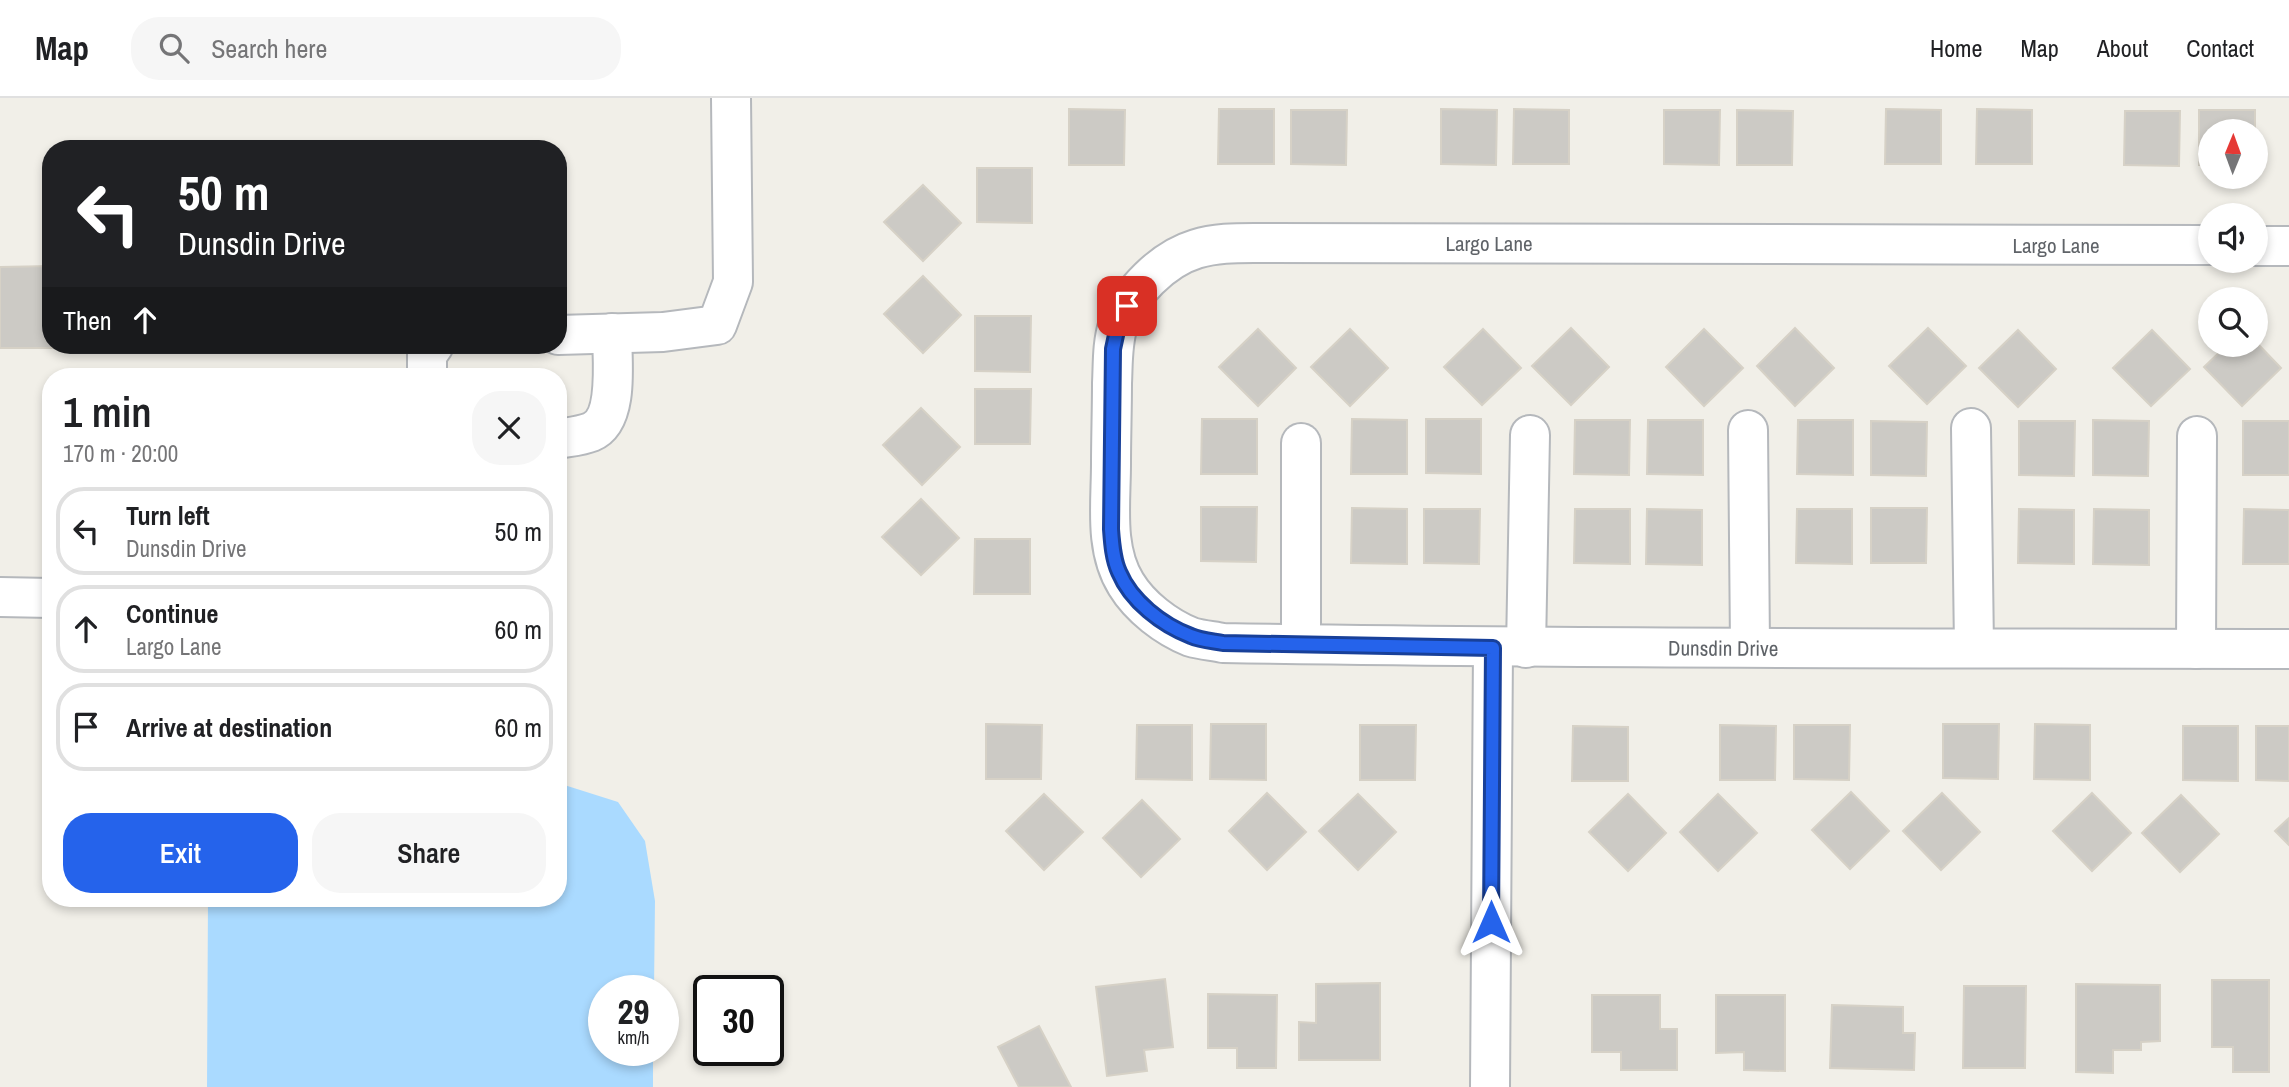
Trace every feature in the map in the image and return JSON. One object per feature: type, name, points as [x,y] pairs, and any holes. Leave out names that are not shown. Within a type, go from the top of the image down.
[{"type":"street","points":[[567,335],[663,332],[717,324],[733,282],[731,98]]},
{"type":"street","name":"Largo Lane","points":[[1163,621],[1142,605],[1127,587],[1118,571],[1112,548],[1113,349],[1118,326],[1127,306],[1140,289],[1172,261],[1194,250],[1217,244],[1254,243],[2198,246]]},
{"type":"street","points":[[2268,246],[2289,246]]},
{"type":"street","points":[[567,437],[593,431],[606,418],[612,394],[612,333]]},
{"type":"street","points":[[1971,428],[1974,647]]},
{"type":"street","points":[[1748,430],[1750,646]]},
{"type":"street","points":[[1490,1087],[1509,648],[1530,435]]},
{"type":"street","points":[[2196,649],[2197,436]]},
{"type":"street","points":[[1301,443],[1301,644]]},
{"type":"street","points":[[0,597],[42,598]]},
{"type":"street","name":"Dunsdin Drive","points":[[1163,621],[1192,637],[1223,643],[1509,648],[1750,646],[2289,649]]},
{"type":"water","points":[[567,786],[618,802],[645,841],[655,901],[654,975],[588,975],[588,1066],[653,1066],[653,1087],[207,1087],[208,907],[567,907]]},
{"type":"building","points":[[1069,109],[1125,110],[1124,165],[1069,165]]},
{"type":"building","points":[[1219,109],[1274,109],[1274,164],[1218,164]]},
{"type":"building","points":[[1441,109],[1497,110],[1496,165],[1441,164]]},
{"type":"building","points":[[1514,109],[1569,110],[1569,164],[1513,164]]},
{"type":"building","points":[[1886,109],[1941,110],[1941,164],[1885,164]]},
{"type":"building","points":[[1977,109],[2032,110],[2032,164],[1976,164]]},
{"type":"building","points":[[1291,110],[1347,110],[1346,165],[1291,164]]},
{"type":"building","points":[[1664,110],[1720,110],[1719,165],[1664,164]]},
{"type":"building","points":[[1737,110],[1793,111],[1792,165],[1737,165]]},
{"type":"building","points":[[2199,110],[2255,110],[2255,119],[2199,119]]},
{"type":"building","points":[[2125,111],[2180,111],[2179,166],[2124,165]]},
{"type":"building","points":[[977,168],[1032,168],[1032,223],[977,222]]},
{"type":"building","points":[[923,185],[961,223],[923,261],[884,222]]},
{"type":"building","points":[[42,266],[42,348],[0,348],[0,267]]},
{"type":"building","points":[[923,276],[961,315],[923,353],[884,314]]},
{"type":"building","points":[[975,316],[1031,316],[1030,372],[975,371]]},
{"type":"building","points":[[1571,328],[1609,367],[1571,405],[1532,366]]},
{"type":"building","points":[[1795,328],[1834,368],[1795,406],[1757,366]]},
{"type":"building","points":[[1928,328],[1966,366],[1927,404],[1889,366]]},
{"type":"building","points":[[1258,329],[1296,368],[1258,406],[1219,367]]},
{"type":"building","points":[[1350,329],[1388,368],[1350,406],[1311,367]]},
{"type":"building","points":[[1483,329],[1521,368],[1482,405],[1444,367]]},
{"type":"building","points":[[1704,329],[1743,368],[1704,406],[1666,367]]},
{"type":"building","points":[[2018,330],[2056,369],[2018,407],[1979,368]]},
{"type":"building","points":[[2152,330],[2190,369],[2151,406],[2113,368]]},
{"type":"building","points":[[2268,354],[2281,368],[2242,406],[2204,367],[2214,357],[2268,357]]},
{"type":"building","points":[[975,389],[1031,389],[1030,444],[975,444]]},
{"type":"building","points":[[921,408],[960,447],[922,485],[883,445]]},
{"type":"building","points":[[1202,419],[1257,419],[1257,474],[1201,474]]},
{"type":"building","points":[[1352,419],[1407,420],[1407,474],[1351,474]]},
{"type":"building","points":[[1426,419],[1481,419],[1481,474],[1426,473]]},
{"type":"building","points":[[1575,420],[1630,420],[1629,475],[1574,474]]},
{"type":"building","points":[[1648,420],[1703,420],[1703,475],[1647,474]]},
{"type":"building","points":[[1798,420],[1853,420],[1853,475],[1797,474]]},
{"type":"building","points":[[2093,420],[2149,421],[2148,476],[2093,475]]},
{"type":"building","points":[[1871,421],[1927,422],[1926,476],[1871,475]]},
{"type":"building","points":[[2019,421],[2075,421],[2074,476],[2019,475]]},
{"type":"building","points":[[2243,421],[2289,421],[2289,475],[2243,475]]},
{"type":"building","points":[[921,499],[959,538],[921,575],[882,537]]},
{"type":"building","points":[[1201,507],[1257,507],[1256,562],[1201,561]]},
{"type":"building","points":[[1352,508],[1407,509],[1407,564],[1351,563]]},
{"type":"building","points":[[1871,508],[1927,508],[1926,563],[1871,563]]},
{"type":"building","points":[[1424,509],[1480,509],[1479,564],[1424,563]]},
{"type":"building","points":[[1575,509],[1630,509],[1630,564],[1574,563]]},
{"type":"building","points":[[1647,509],[1702,510],[1702,565],[1646,564]]},
{"type":"building","points":[[1797,509],[1852,509],[1852,564],[1796,563]]},
{"type":"building","points":[[2019,509],[2074,510],[2074,564],[2018,563]]},
{"type":"building","points":[[2094,509],[2149,510],[2149,565],[2093,564]]},
{"type":"building","points":[[2244,509],[2289,510],[2289,564],[2243,564]]},
{"type":"building","points":[[975,539],[1030,539],[1030,594],[974,594]]},
{"type":"building","points":[[986,724],[1042,725],[1041,779],[986,779]]},
{"type":"building","points":[[1211,724],[1266,724],[1266,780],[1210,779]]},
{"type":"building","points":[[1943,724],[1999,724],[1998,779],[1943,778]]},
{"type":"building","points":[[2035,724],[2090,725],[2090,780],[2034,779]]},
{"type":"building","points":[[1137,725],[1192,725],[1192,780],[1136,779]]},
{"type":"building","points":[[1360,725],[1416,725],[1415,780],[1360,780]]},
{"type":"building","points":[[1720,725],[1776,726],[1775,780],[1720,780]]},
{"type":"building","points":[[1794,725],[1850,725],[1849,780],[1794,779]]},
{"type":"building","points":[[1573,726],[1628,727],[1628,781],[1572,781]]},
{"type":"building","points":[[2183,726],[2238,726],[2238,781],[2183,780]]},
{"type":"building","points":[[2256,726],[2289,726],[2289,781],[2256,780]]},
{"type":"building","points":[[1851,792],[1889,831],[1850,869],[1812,830]]},
{"type":"building","points":[[1267,793],[1306,832],[1267,870],[1229,831]]},
{"type":"building","points":[[1942,793],[1980,832],[1941,870],[1903,831]]},
{"type":"building","points":[[2092,793],[2131,833],[2092,871],[2053,831]]},
{"type":"building","points":[[1044,794],[1083,832],[1044,870],[1006,831]]},
{"type":"building","points":[[1358,794],[1396,832],[1358,870],[1319,831]]},
{"type":"building","points":[[1628,794],[1666,833],[1628,871],[1589,832]]},
{"type":"building","points":[[1718,794],[1757,833],[1718,871],[1680,832]]},
{"type":"building","points":[[2181,795],[2219,834],[2180,872],[2142,833]]},
{"type":"building","points":[[1142,800],[1180,839],[1141,877],[1103,838]]},
{"type":"building","points":[[2289,818],[2289,845],[2275,831]]},
{"type":"building","points":[[1165,979],[1173,1047],[1144,1050],[1147,1071],[1107,1076],[1096,987]]},
{"type":"building","points":[[2212,980],[2269,980],[2269,1072],[2233,1072],[2233,1047],[2212,1047]]},
{"type":"building","points":[[1380,983],[1380,1060],[1299,1060],[1299,1022],[1316,1023],[1316,984]]},
{"type":"building","points":[[2076,984],[2160,985],[2160,1041],[2141,1042],[2141,1050],[2113,1050],[2113,1073],[2076,1072]]},
{"type":"building","points":[[1964,986],[2026,986],[2025,1068],[1963,1068]]},
{"type":"building","points":[[1208,994],[1277,995],[1276,1068],[1237,1068],[1237,1048],[1208,1048]]},
{"type":"building","points":[[1592,995],[1660,995],[1660,1029],[1677,1029],[1677,1070],[1621,1070],[1621,1052],[1592,1052]]},
{"type":"building","points":[[1716,995],[1785,995],[1785,1071],[1744,1070],[1744,1052],[1716,1053]]},
{"type":"building","points":[[1832,1005],[1903,1007],[1903,1033],[1915,1033],[1914,1070],[1830,1068]]},
{"type":"building","points":[[1039,1026],[1071,1087],[1019,1087],[998,1047]]},
{"type":"route","points":[[1127,306],[1118,326],[1113,349],[1111,529],[1112,548],[1118,571],[1127,587],[1142,605],[1163,621],[1192,637],[1223,643],[1493,648],[1491,922]]}]
